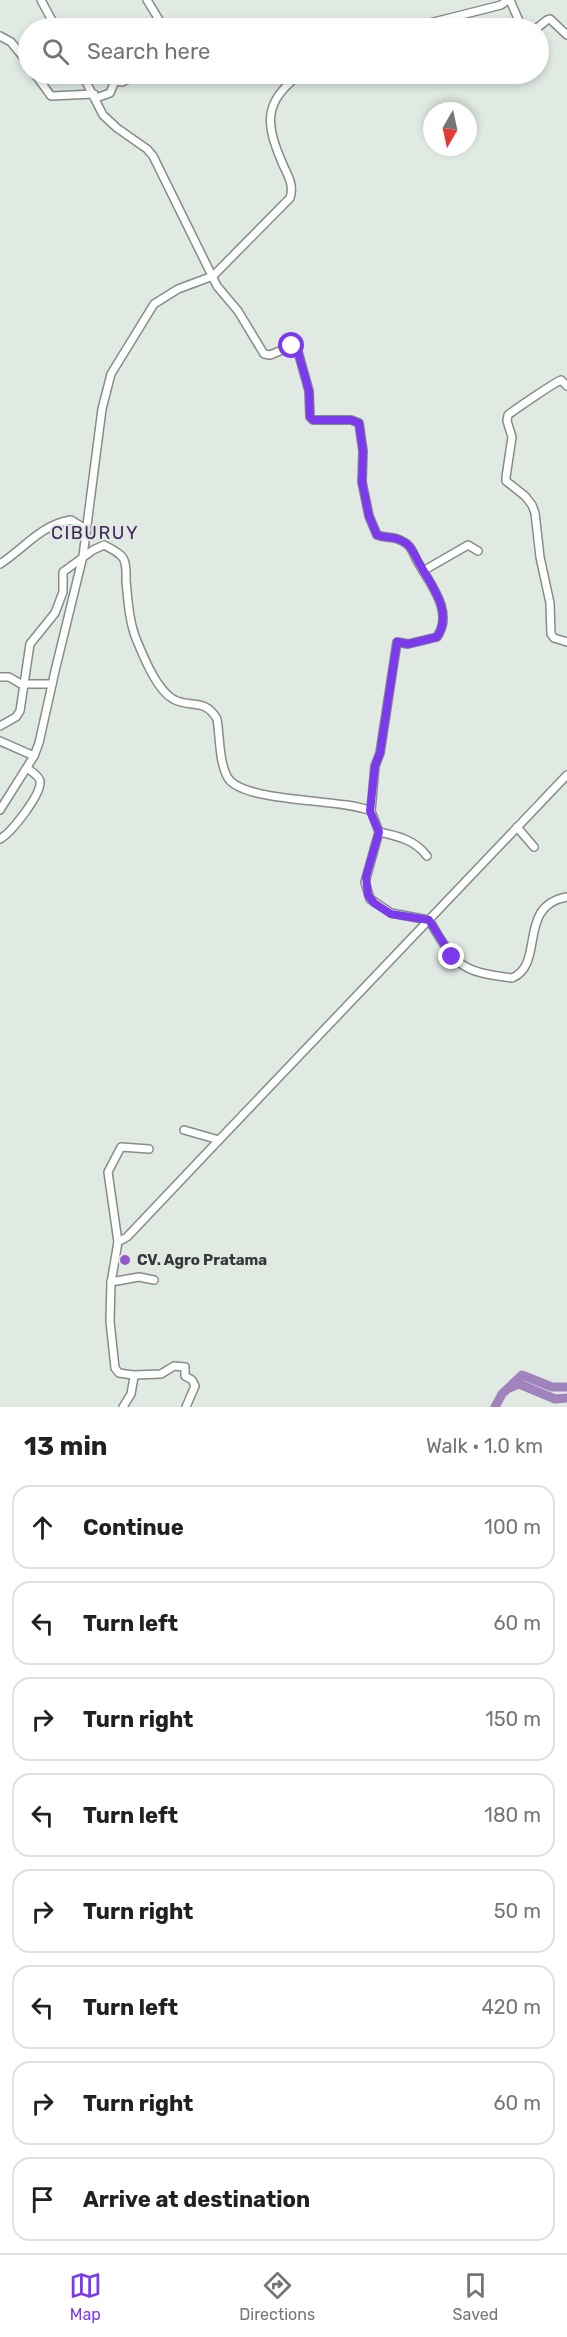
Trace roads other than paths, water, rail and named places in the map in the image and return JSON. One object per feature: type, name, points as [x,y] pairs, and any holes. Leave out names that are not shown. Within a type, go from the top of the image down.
[{"type":"street","points":[[41,0],[51,18]]},
{"type":"street","points":[[147,0],[158,18]]},
{"type":"street","points":[[450,18],[501,5],[509,0],[517,18]]},
{"type":"street","points":[[549,19],[567,35]]},
{"type":"street","points":[[0,36],[11,42],[18,51]]},
{"type":"street","points":[[42,84],[51,96],[95,96],[110,93],[114,84]]},
{"type":"street","points":[[88,84],[103,115],[117,129],[147,149],[153,156],[217,286],[238,310],[264,354],[270,355],[292,346],[297,348],[309,391],[310,417],[313,420],[351,420],[359,423],[363,451],[362,482],[370,521],[378,536],[392,536],[408,545],[442,605],[441,628],[437,637],[408,644],[397,642],[380,753],[375,766],[370,811],[379,832],[365,882],[370,898],[391,914],[429,920]]},
{"type":"street","points":[[0,810],[34,756],[39,743],[83,556],[102,409],[113,368],[126,352],[154,304],[178,289],[213,276],[274,216],[291,194],[291,180],[271,133],[269,122],[271,111],[281,91],[290,84]]},
{"type":"street","points":[[567,386],[561,380],[556,381],[548,390],[508,415],[507,421],[512,437],[506,477],[506,481],[532,505],[538,527],[540,557],[550,603],[551,634],[554,638],[567,642]]},
{"type":"street","points":[[0,564],[37,533],[57,522],[71,520],[87,530]]},
{"type":"street","points":[[0,726],[18,714],[23,701],[30,644],[55,613],[62,596],[63,572],[83,556],[104,545],[114,550],[124,560],[134,633],[145,660],[168,696],[179,702],[203,705],[213,713],[217,720],[224,768],[231,783],[240,789],[254,793],[306,799],[370,811]]},
{"type":"street","points":[[423,571],[468,545],[478,551]]},
{"type":"street","points":[[0,677],[9,677],[24,685],[52,684]]},
{"type":"street","points":[[0,741],[34,756]]},
{"type":"street","points":[[0,839],[23,816],[40,784],[39,778],[27,768]]},
{"type":"street","points":[[118,1242],[127,1237],[567,775]]},
{"type":"street","points":[[517,827],[534,847]]},
{"type":"street","points":[[379,832],[410,841],[421,848],[427,856]]},
{"type":"street","points":[[429,920],[447,950],[462,966],[476,973],[512,978],[518,975],[527,960],[535,922],[542,910],[553,900],[567,897]]},
{"type":"street","points":[[184,1130],[219,1140]]},
{"type":"street","points":[[149,1149],[121,1147],[109,1169],[118,1242],[111,1282],[110,1321],[115,1368],[119,1373],[134,1375],[161,1374],[174,1366],[185,1367],[185,1376],[192,1380],[195,1386],[186,1407]]},
{"type":"street","points":[[111,1282],[139,1277],[154,1280]]},
{"type":"street","points":[[123,1407],[131,1394],[134,1375]]},
{"type":"waterway","points":[[495,1407],[502,1394],[522,1375],[552,1387],[567,1387]]},
{"type":"waterway","points":[[510,1388],[519,1384],[555,1399],[567,1398]]},
{"type":"place","name":"CV. Agro Pratama","points":[[125,1260]]},
{"type":"district","name":"CIBURUY","points":[[95,533]]}]
